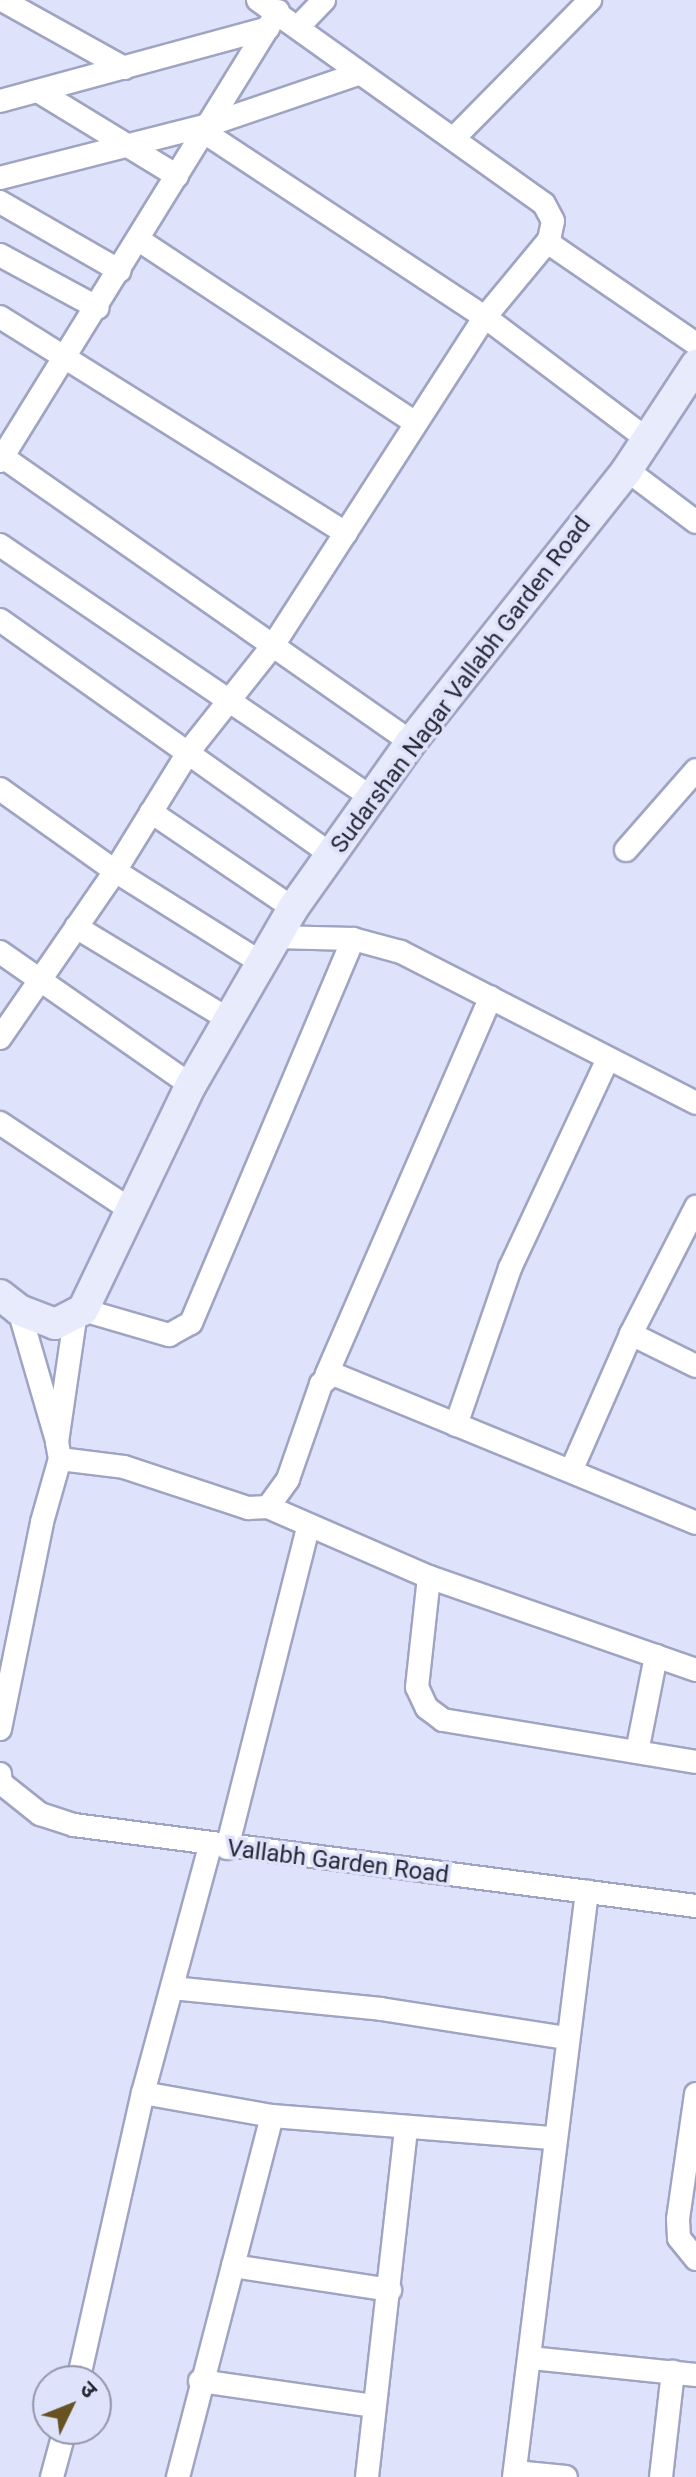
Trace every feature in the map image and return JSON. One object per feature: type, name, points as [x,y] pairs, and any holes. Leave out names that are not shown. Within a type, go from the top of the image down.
[{"type":"street","points":[[2,0],[124,68]]},
{"type":"street","points":[[299,26],[324,0]]},
{"type":"street","points":[[454,138],[590,0]]},
{"type":"street","points":[[268,13],[206,128],[69,357],[1,458],[274,644],[411,742]]},
{"type":"street","points":[[0,101],[124,68],[268,13],[299,26],[358,74],[454,138],[544,204],[553,221],[549,240],[485,317],[274,644],[189,751],[115,871],[1,1036]]},
{"type":"street","points":[[0,178],[206,128],[358,74]]},
{"type":"street","points":[[38,91],[177,176]]},
{"type":"street","points":[[206,128],[485,317],[647,439]]},
{"type":"street","points":[[0,202],[120,271]]},
{"type":"street","points":[[139,240],[415,423]]},
{"type":"street","points":[[549,240],[696,344]]},
{"type":"street","points":[[0,255],[98,308]]},
{"type":"street","points":[[0,317],[69,357],[346,533]]},
{"type":"street","name":"Sudarshan Nagar Vallabh Garden Road","points":[[79,1314],[191,1085],[293,908],[411,742],[627,470],[696,365]]},
{"type":"street","points":[[627,470],[696,522]]},
{"type":"street","points":[[0,545],[370,796]]},
{"type":"street","points":[[0,620],[331,854]]},
{"type":"street","points":[[626,850],[696,770]]},
{"type":"street","points":[[0,789],[115,871],[267,949],[353,939],[401,952],[607,1061],[696,1103]]},
{"type":"street","points":[[151,812],[293,908]]},
{"type":"street","points":[[76,927],[228,1019]]},
{"type":"street","points":[[9,1303],[55,1324],[79,1314],[169,1335],[191,1323],[353,939]]},
{"type":"street","points":[[0,952],[191,1085]]},
{"type":"street","points":[[268,1507],[288,1479],[326,1376],[491,997]]},
{"type":"street","points":[[456,1425],[510,1268],[607,1061]]},
{"type":"street","points":[[0,1123],[131,1210]]},
{"type":"street","points":[[571,1471],[631,1334],[696,1207]]},
{"type":"street","points":[[9,1303],[59,1451]]},
{"type":"street","points":[[0,1729],[59,1451],[79,1314]]},
{"type":"street","points":[[631,1334],[696,1366]]},
{"type":"street","points":[[326,1376],[342,1375],[696,1523]]},
{"type":"street","points":[[59,1451],[248,1508],[268,1507],[429,1577],[696,1670]]},
{"type":"street","points":[[82,2365],[143,2093],[172,1988],[219,1847],[309,1525]]},
{"type":"street","points":[[429,1577],[417,1687],[427,1708],[443,1720],[696,1762]]},
{"type":"street","points":[[637,1752],[656,1656]]},
{"type":"street","name":"Vallabh Garden Road","points":[[0,1781],[57,1821],[219,1847],[696,1906]]},
{"type":"street","points":[[566,2477],[514,2475],[587,1892]]},
{"type":"street","points":[[172,1988],[381,2009],[567,2038]]},
{"type":"street","points":[[143,2093],[272,2116],[406,2130],[554,2138]]},
{"type":"street","points":[[696,2094],[678,2219],[679,2238],[696,2259]]},
{"type":"street","points":[[178,2477],[200,2381],[272,2116]]},
{"type":"street","points":[[367,2477],[406,2130]]},
{"type":"street","points":[[233,2266],[390,2290]]},
{"type":"street","points":[[531,2358],[696,2375]]},
{"type":"street","points":[[661,2477],[673,2372]]},
{"type":"street","points":[[200,2381],[374,2406]]},
{"type":"street","points":[[52,2477],[61,2445]]}]
